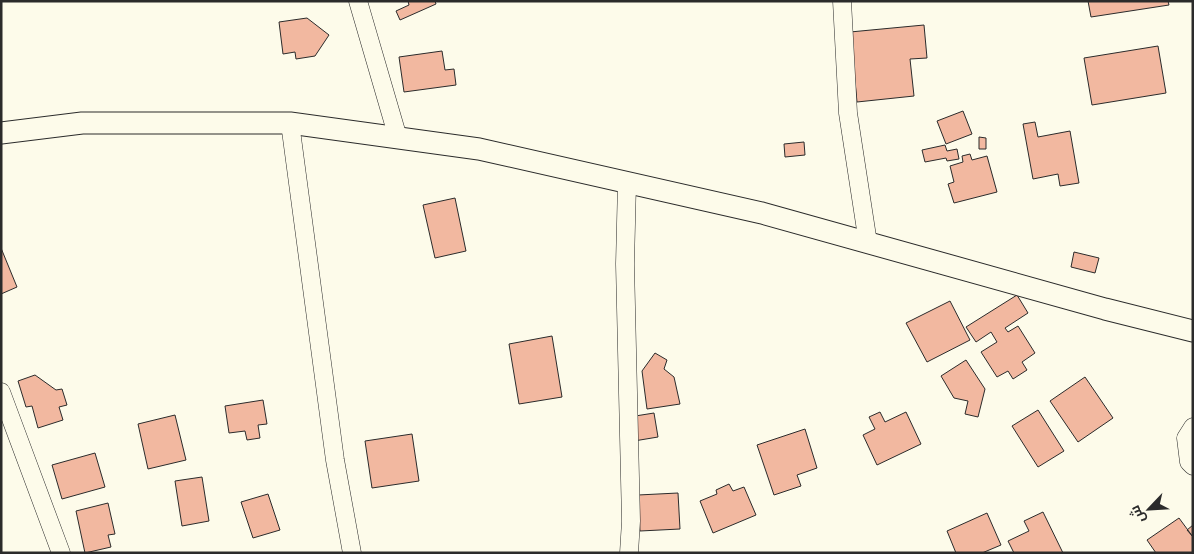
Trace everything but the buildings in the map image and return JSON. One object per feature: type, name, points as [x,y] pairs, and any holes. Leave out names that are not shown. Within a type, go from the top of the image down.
[{"type":"street","points":[[358,1],[398,138]]},
{"type":"street","points":[[842,1],[848,113],[868,243]]},
{"type":"street","points":[[1,133],[82,123],[290,123],[479,149],[762,213],[1105,309],[1193,331]]},
{"type":"street","points":[[290,123],[335,460],[352,553]]},
{"type":"street","points":[[627,183],[624,264],[630,494],[629,553]]},
{"type":"street","points":[[1,392],[61,553]]},
{"type":"street","points":[[1193,427],[1186,438],[1189,462],[1193,466]]}]
